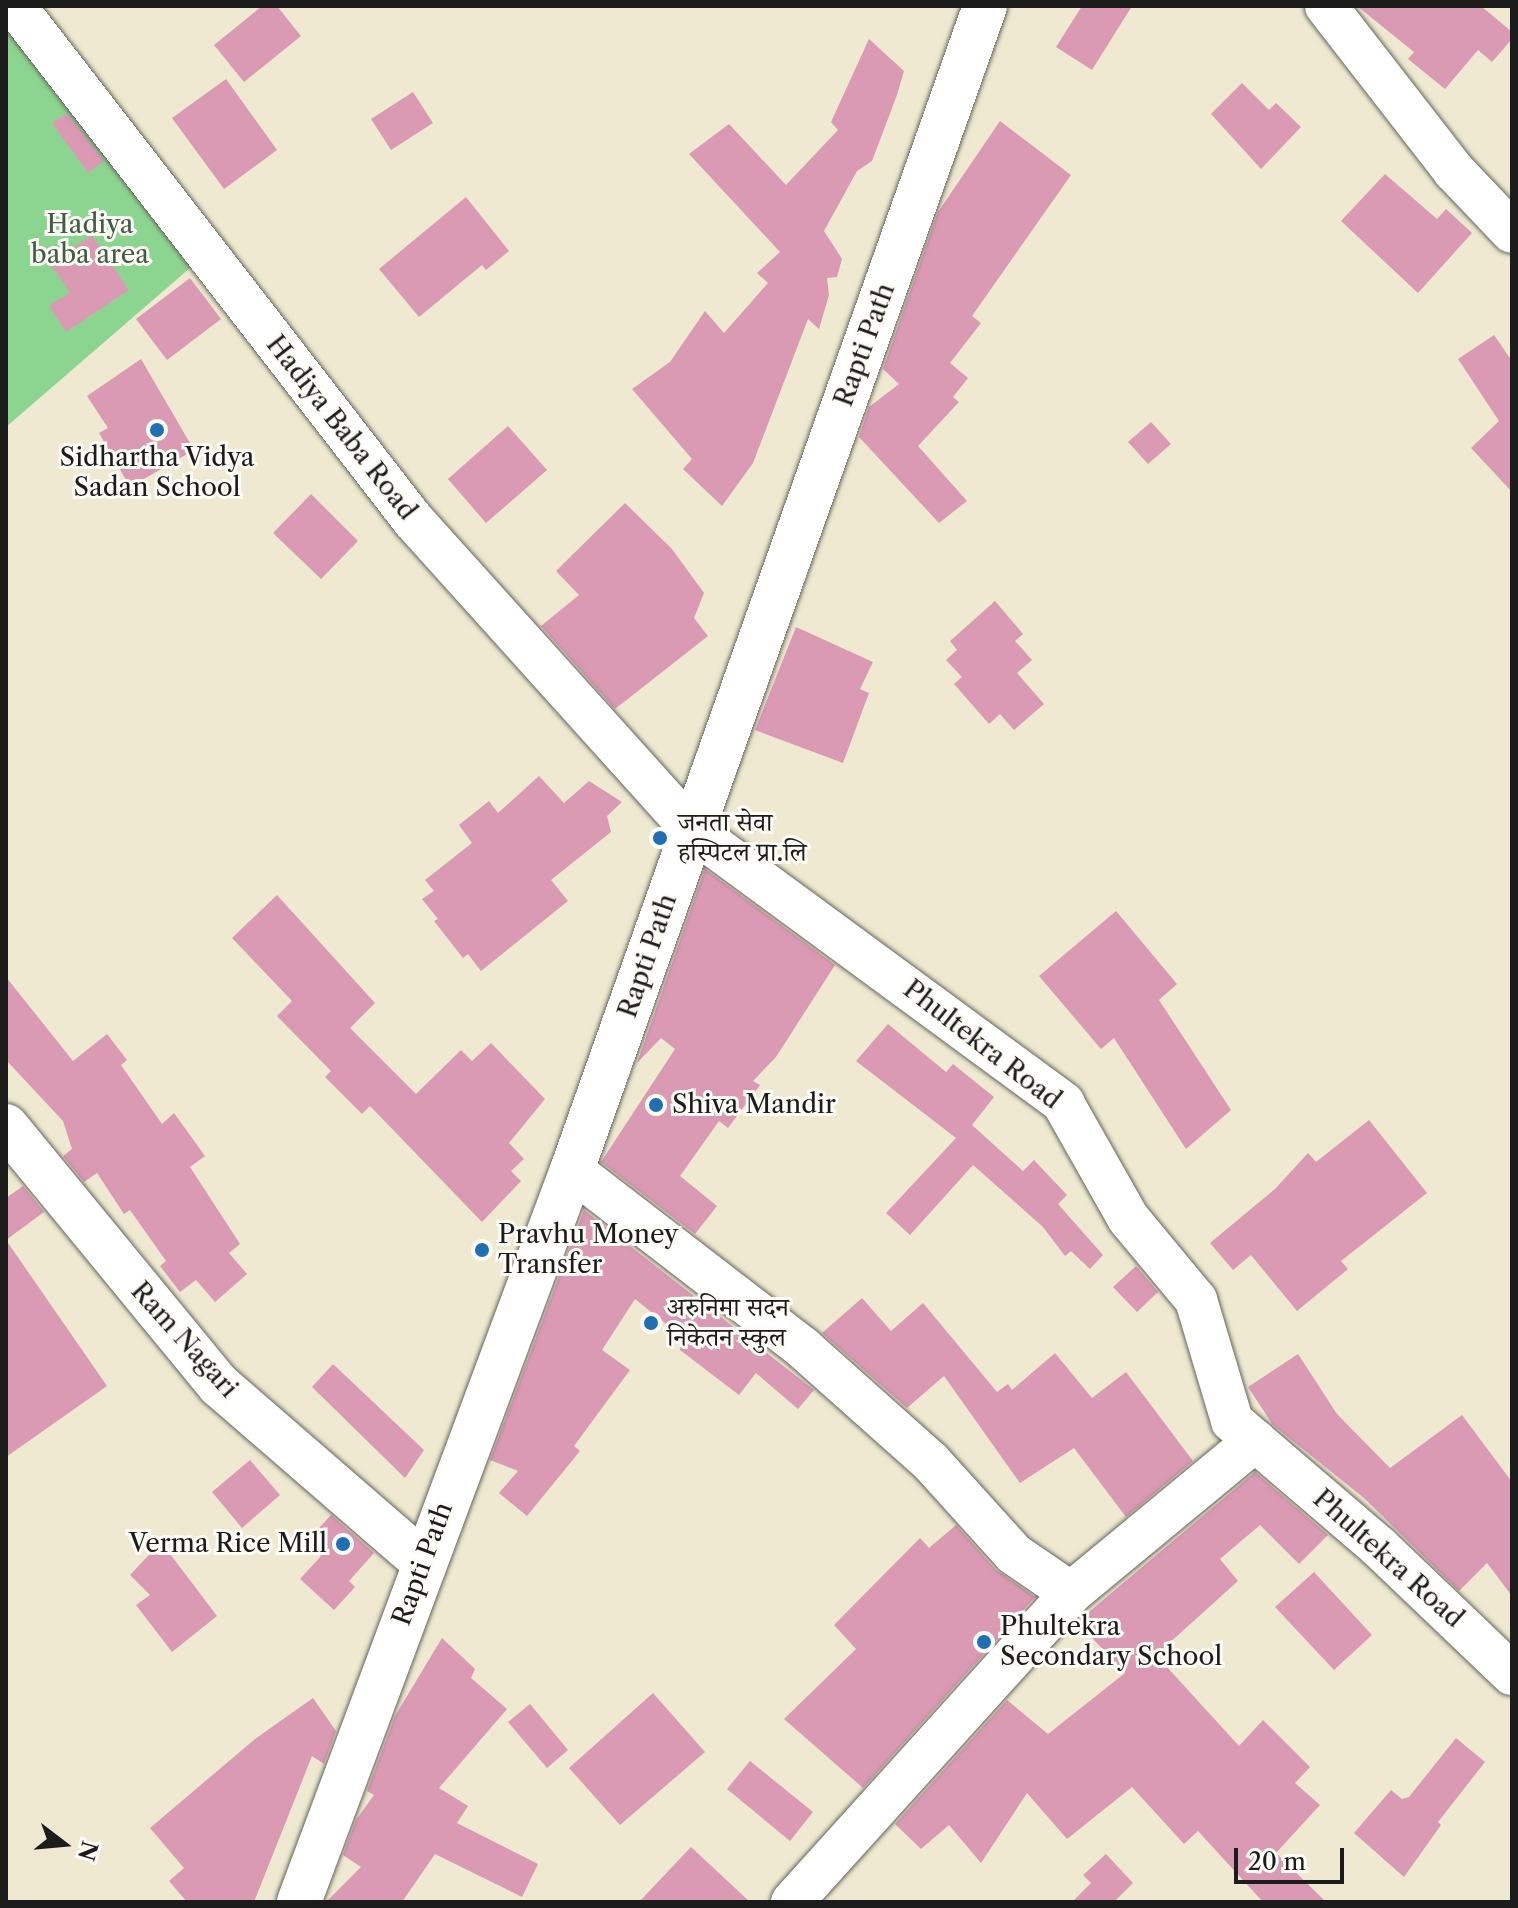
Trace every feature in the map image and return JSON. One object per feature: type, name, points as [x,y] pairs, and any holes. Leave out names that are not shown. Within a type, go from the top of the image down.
[{"type":"main road","name":"Rapti Path","points":[[299,1902],[423,1562],[572,1170],[985,6]]},
{"type":"main road","name":"Ram Nagari","points":[[6,1126],[219,1385],[423,1562]]},
{"type":"street","name":"Hadiya Baba Road","points":[[15,6],[413,520],[692,830]]},
{"type":"street","points":[[1326,6],[1454,171],[1512,232]]},
{"type":"street","name":"Phultekra Road","points":[[692,830],[1063,1103],[1128,1218],[1196,1300],[1232,1421],[1379,1547],[1512,1674]]},
{"type":"street","points":[[572,1170],[803,1348],[930,1461],[1014,1554],[1071,1593]]},
{"type":"street","points":[[792,1902],[1071,1593],[1255,1441]]},
{"type":"green space","name":"Hadiya baba area","points":[[6,6],[205,255],[6,427]]},
{"type":"building","points":[[262,6],[277,6],[301,36],[244,82],[214,45]]},
{"type":"building","points":[[1082,6],[1132,6],[1092,70],[1056,47]]},
{"type":"building","points":[[1357,6],[1481,6],[1512,32],[1512,39],[1492,62],[1478,50],[1445,89],[1408,59],[1414,52]]},
{"type":"building","points":[[869,39],[904,71],[897,95],[872,161],[857,171],[824,231],[842,259],[837,277],[827,278],[829,295],[819,329],[808,319],[753,463],[722,506],[683,469],[692,459],[632,389],[670,362],[705,311],[724,333],[768,283],[757,273],[780,252],[689,154],[729,124],[786,185],[838,130],[831,122]]},
{"type":"building","points":[[226,79],[277,150],[224,189],[172,118]]},
{"type":"building","points":[[1242,83],[1269,110],[1276,103],[1301,127],[1261,169],[1211,114]]},
{"type":"building","points":[[413,92],[433,123],[391,150],[371,119]]},
{"type":"building","points":[[67,113],[104,161],[88,173],[52,123]]},
{"type":"building","points":[[1000,121],[1071,175],[972,316],[981,323],[950,363],[968,378],[953,397],[959,402],[918,446],[967,501],[939,523],[859,437],[869,407],[899,384],[883,369],[938,212]]},
{"type":"building","points":[[1385,174],[1437,219],[1446,209],[1472,233],[1418,293],[1341,221]]},
{"type":"building","points":[[466,197],[509,251],[486,270],[482,265],[419,317],[379,269]]},
{"type":"building","points":[[92,235],[129,290],[66,332],[49,306],[70,292],[50,264]]},
{"type":"building","points":[[190,278],[221,319],[167,360],[136,319]]},
{"type":"building","points":[[1494,335],[1512,361],[1512,492],[1471,448],[1499,421],[1458,359]]},
{"type":"building","points":[[141,359],[194,450],[130,487],[99,433],[108,428],[87,396]]},
{"type":"building","points":[[1151,422],[1171,444],[1148,464],[1128,442]]},
{"type":"building","points":[[508,426],[547,470],[486,523],[448,479]]},
{"type":"building","points":[[311,494],[358,541],[321,579],[273,533]]},
{"type":"building","points":[[625,503],[672,549],[704,593],[694,618],[708,636],[615,709],[541,626],[579,595],[556,571]]},
{"type":"building","points":[[995,601],[1023,634],[1015,641],[1032,660],[1017,673],[1044,704],[1014,730],[1000,714],[989,724],[954,684],[962,677],[946,660],[957,650],[950,641]]},
{"type":"building","points":[[796,627],[873,662],[860,689],[869,693],[843,763],[755,730]]},
{"type":"building","points":[[539,776],[564,803],[589,781],[622,802],[607,816],[611,832],[551,880],[568,901],[481,971],[468,954],[463,958],[434,921],[438,919],[422,899],[434,891],[425,880],[472,843],[459,825],[489,801],[498,813]]},
{"type":"building","points":[[705,869],[835,965],[776,1057],[753,1081],[760,1085],[728,1128],[719,1121],[680,1176],[717,1206],[695,1234],[601,1162],[675,1049],[661,1038],[637,1063]]},
{"type":"building","points":[[277,895],[375,1003],[350,1028],[416,1094],[461,1050],[472,1061],[491,1043],[545,1099],[509,1143],[524,1159],[511,1171],[521,1181],[482,1222],[370,1106],[362,1114],[325,1077],[331,1071],[277,1016],[292,1001],[232,938]]},
{"type":"building","points":[[1116,911],[1177,984],[1159,1000],[1231,1110],[1186,1149],[1114,1038],[1101,1049],[1039,976]]},
{"type":"building","points":[[6,977],[73,1061],[107,1034],[127,1060],[121,1065],[162,1124],[174,1113],[205,1156],[190,1167],[240,1244],[229,1253],[247,1274],[215,1302],[196,1280],[180,1292],[160,1266],[166,1261],[130,1210],[124,1214],[97,1173],[84,1182],[63,1156],[72,1149],[63,1121],[6,1060]]},
{"type":"building","points":[[888,1024],[946,1072],[953,1064],[994,1097],[972,1125],[1023,1171],[1034,1160],[1067,1195],[1058,1204],[1103,1255],[1090,1269],[1071,1251],[1065,1256],[1043,1227],[973,1165],[910,1235],[886,1213],[956,1138],[856,1061]]},
{"type":"building","points":[[1369,1120],[1427,1193],[1341,1261],[1348,1269],[1297,1311],[1251,1255],[1233,1270],[1210,1243],[1275,1189],[1308,1153],[1316,1162]]},
{"type":"building","points":[[23,1186],[44,1212],[6,1240],[6,1198]]},
{"type":"building","points":[[584,1210],[814,1390],[798,1409],[756,1373],[739,1395],[680,1350],[681,1336],[635,1299],[602,1350],[630,1370],[574,1446],[580,1451],[527,1516],[499,1493],[518,1471],[490,1460]]},
{"type":"building","points":[[6,1240],[107,1386],[6,1457]]},
{"type":"building","points":[[1136,1266],[1158,1292],[1137,1312],[1113,1287]]},
{"type":"building","points":[[862,1298],[891,1331],[923,1303],[997,1392],[1008,1384],[1012,1390],[1055,1353],[1092,1398],[1126,1372],[1193,1461],[1126,1517],[1074,1448],[1020,1483],[944,1376],[907,1408],[822,1333]]},
{"type":"building","points":[[1298,1354],[1337,1414],[1390,1468],[1462,1415],[1512,1482],[1512,1596],[1487,1563],[1459,1591],[1364,1498],[1273,1425],[1248,1387]]},
{"type":"building","points":[[333,1364],[424,1450],[405,1478],[312,1387]]},
{"type":"building","points":[[250,1460],[280,1495],[242,1528],[212,1492]]},
{"type":"building","points":[[1255,1472],[1328,1535],[1299,1564],[1260,1525],[1220,1559],[1238,1581],[1156,1655],[1239,1746],[1263,1720],[1310,1767],[1295,1783],[1320,1805],[1276,1853],[1326,1902],[1263,1902],[1198,1831],[1184,1844],[1132,1787],[1067,1839],[1027,1793],[981,1863],[949,1825],[921,1849],[895,1824],[1007,1700],[1048,1734],[1125,1673],[1077,1622]]},
{"type":"building","points":[[331,1515],[374,1553],[349,1581],[355,1587],[334,1610],[300,1579],[321,1556],[306,1542]]},
{"type":"building","points":[[956,1525],[996,1570],[1035,1597],[863,1788],[784,1719],[856,1649],[834,1625],[920,1538],[929,1548]]},
{"type":"building","points":[[161,1542],[217,1616],[172,1652],[136,1605],[150,1595],[130,1575]]},
{"type":"building","points":[[1314,1572],[1372,1635],[1334,1670],[1275,1607]]},
{"type":"building","points":[[442,1638],[475,1669],[471,1678],[507,1709],[439,1788],[468,1806],[457,1823],[538,1864],[522,1897],[435,1854],[402,1902],[326,1902],[361,1867],[343,1855],[356,1820],[374,1795],[367,1791],[395,1716]]},
{"type":"building","points":[[653,1693],[705,1752],[620,1825],[569,1768]]},
{"type":"building","points":[[313,1698],[336,1731],[324,1764],[312,1756],[254,1902],[187,1902],[169,1881],[184,1868],[150,1828],[255,1739]]},
{"type":"building","points":[[530,1704],[568,1750],[547,1768],[508,1722]]},
{"type":"building","points":[[1456,1738],[1485,1762],[1438,1822],[1441,1825],[1404,1877],[1354,1833],[1391,1790],[1402,1799],[1409,1797]]},
{"type":"building","points":[[750,1761],[813,1812],[790,1841],[727,1789]]},
{"type":"building","points":[[691,1847],[750,1902],[639,1902]]},
{"type":"building","points":[[1106,1854],[1133,1883],[1114,1902],[1072,1902],[1091,1883],[1083,1875]]},
{"type":"place","name":"Sidhartha Vidya Sadan School","points":[[157,430]]},
{"type":"place","name":"जनता सेवा हस्पिटल प्रा.लि","points":[[660,838]]},
{"type":"place","name":"Shiva Mandir","points":[[656,1105]]},
{"type":"place","name":"Pravhu Money Transfer","points":[[482,1250]]},
{"type":"place","name":"अरुनिमा सदन निकेतन स्कुल","points":[[651,1323]]},
{"type":"place","name":"Verma Rice Mill","points":[[343,1544]]},
{"type":"place","name":"Phultekra Secondary School","points":[[984,1642]]}]
